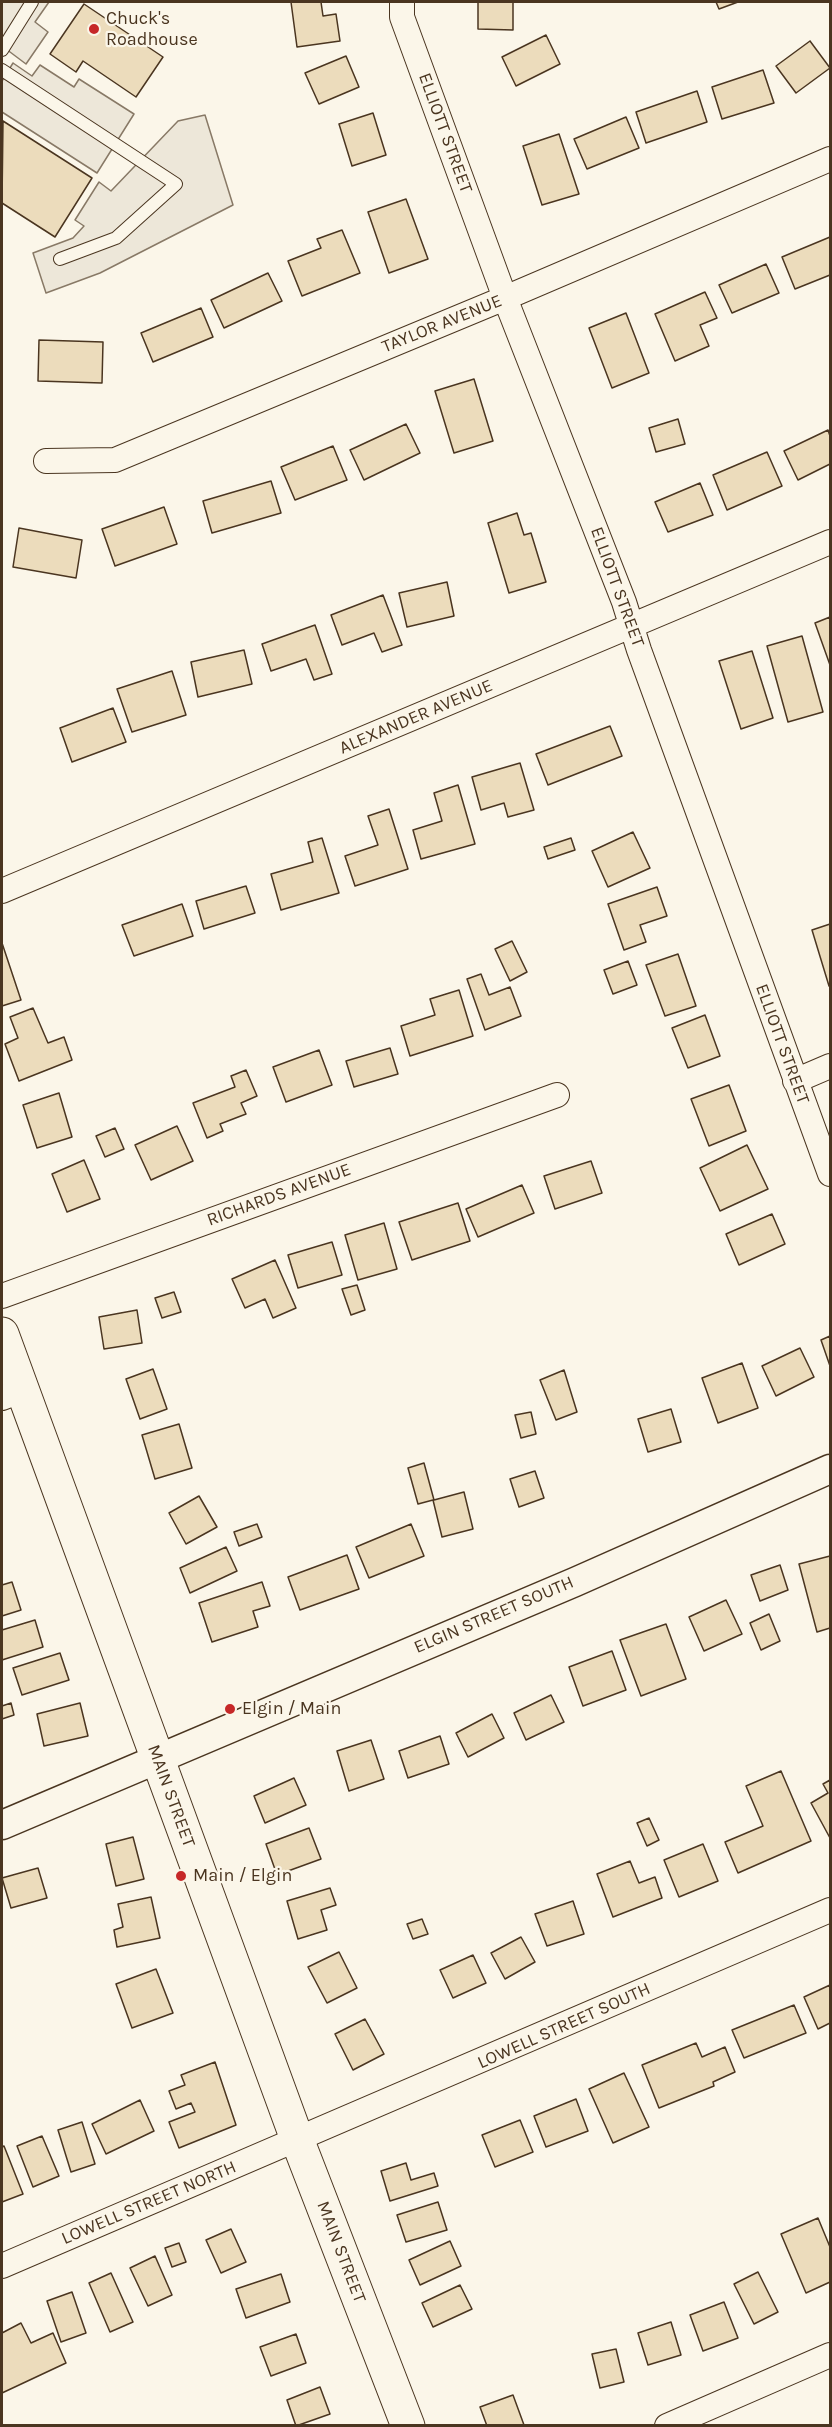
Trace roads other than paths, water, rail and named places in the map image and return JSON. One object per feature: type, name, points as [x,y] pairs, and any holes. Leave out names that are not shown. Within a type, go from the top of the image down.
[{"type":"main road","name":"MAIN STREET","points":[[2,1334],[12,1394],[157,1758],[297,2139],[408,2426]]},
{"type":"street","name":"ELLIOTT STREET","points":[[402,2],[402,16],[505,298],[624,602],[795,1081],[831,1174]]},
{"type":"street","name":"TAYLOR AVENUE","points":[[46,461],[115,460],[831,159]]},
{"type":"street","name":"ALEXANDER AVENUE","points":[[2,891],[831,542]]},
{"type":"street","points":[[795,1081],[831,1066]]},
{"type":"street","name":"RICHARDS AVENUE","points":[[2,1296],[557,1095]]},
{"type":"street","name":"ELGIN STREET SOUTH","points":[[2,1824],[831,1469]]},
{"type":"street","name":"LOWELL STREET SOUTH","points":[[297,2139],[831,1910]]},
{"type":"street","name":"LOWELL STREET NORTH","points":[[2,2266],[297,2139]]},
{"type":"street","points":[[667,2426],[831,2355]]},
{"type":"lane","points":[[2,50],[32,2]]},
{"type":"lane","points":[[2,70],[176,184],[116,238],[60,259]]},
{"type":"place","name":"Chuck's Roadhouse","points":[[94,29]]},
{"type":"place","name":"Elgin / Main","points":[[230,1709]]},
{"type":"place","name":"Main / Elgin","points":[[181,1876]]}]
